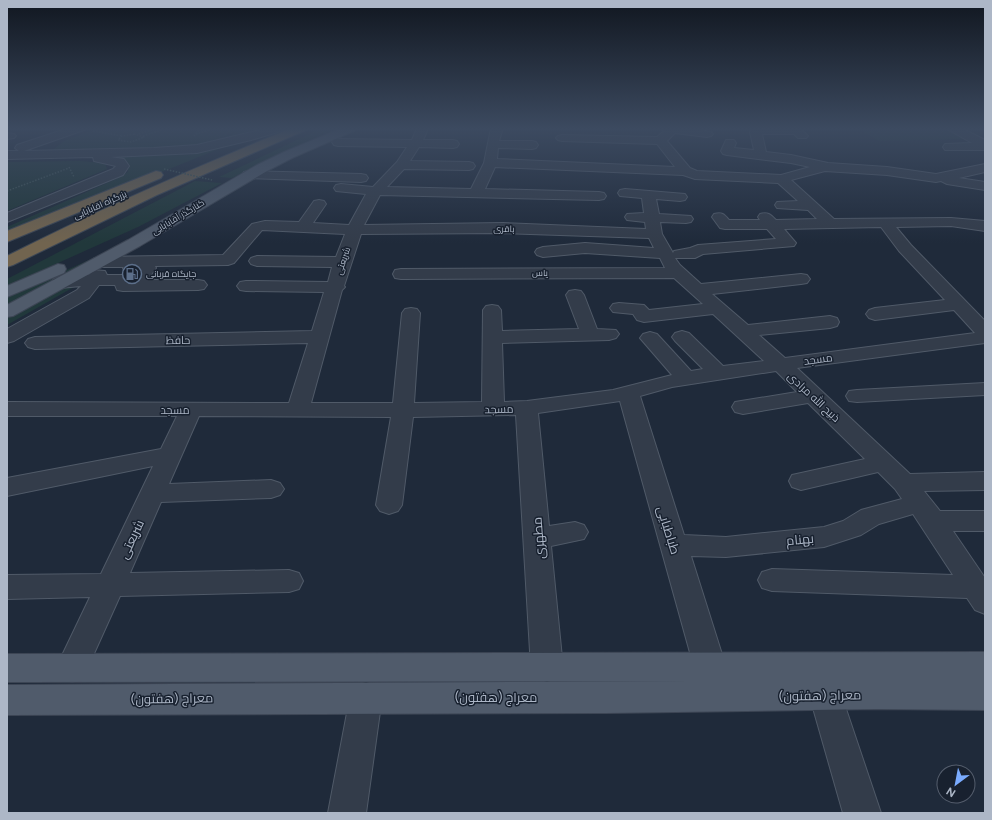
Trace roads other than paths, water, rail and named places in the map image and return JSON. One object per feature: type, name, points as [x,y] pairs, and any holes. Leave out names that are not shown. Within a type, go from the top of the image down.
[{"type":"highway","points":[[7,237],[162,172],[180,166]]},
{"type":"highway","name":"بزرگراه اقابابایی","points":[[7,250],[58,224],[186,166]]},
{"type":"highway","name":"بزرگراه اقابابایی","points":[[7,262],[74,228],[210,166]]},
{"type":"highway","points":[[7,274],[214,166]]},
{"type":"main road","name":"کنارگذر آقابابایی","points":[[7,312],[60,283],[103,265],[182,215],[266,166]]},
{"type":"main road","points":[[7,292],[182,215]]},
{"type":"main road","name":"معراج (هفتون)","points":[[7,700],[366,697],[549,683],[710,667],[985,666]]},
{"type":"main road","name":"معراج (هفتون)","points":[[7,668],[72,668],[549,683],[825,694],[985,695]]},
{"type":"street","points":[[7,218],[118,172],[123,166]]},
{"type":"street","name":"شریعتی","points":[[298,410],[336,287],[342,262],[355,230],[376,191],[388,179],[397,166]]},
{"type":"street","points":[[476,193],[488,166]]},
{"type":"street","points":[[585,166],[693,170],[738,178],[782,179],[824,167]]},
{"type":"street","points":[[686,166],[693,170],[703,186]]},
{"type":"street","points":[[821,166],[887,171],[936,178],[952,176],[975,169],[985,168]]},
{"type":"street","points":[[249,175],[327,176],[388,179]]},
{"type":"street","points":[[936,178],[950,187],[985,186]]},
{"type":"street","points":[[782,179],[830,223]]},
{"type":"street","points":[[341,188],[376,191],[476,193],[504,211],[599,196]]},
{"type":"street","points":[[624,193],[649,196],[680,197]]},
{"type":"street","name":"ذبیح الله مرادی","points":[[649,196],[653,226],[672,254],[673,268],[780,364],[884,463],[919,502],[980,595]]},
{"type":"street","points":[[303,227],[319,204]]},
{"type":"street","points":[[782,205],[812,206]]},
{"type":"street","name":"باقری","points":[[103,265],[228,260],[257,227],[265,225],[355,230],[504,211],[558,230],[653,226]]},
{"type":"street","points":[[543,252],[585,248],[672,254],[695,253],[698,250],[788,243],[773,224],[760,212]]},
{"type":"street","points":[[558,215],[558,230]]},
{"type":"street","points":[[719,217],[725,226],[884,222],[951,222],[985,226]]},
{"type":"street","points":[[632,218],[653,226],[686,219]]},
{"type":"street","points":[[884,222],[905,248],[983,329]]},
{"type":"street","points":[[258,261],[342,262]]},
{"type":"street","points":[[7,337],[83,294],[103,265],[148,268],[139,280],[92,283]]},
{"type":"street","points":[[739,268],[755,284]]},
{"type":"street","name":"یاس","points":[[401,274],[678,273]]},
{"type":"street","points":[[696,290],[801,279]]},
{"type":"street","points":[[60,283],[198,285]]},
{"type":"street","points":[[246,286],[336,287]]},
{"type":"street","points":[[575,295],[590,334]]},
{"type":"street","points":[[875,314],[958,304]]},
{"type":"street","points":[[619,308],[638,309],[644,316],[717,308]]},
{"type":"street","points":[[492,310],[493,409]]},
{"type":"street","points":[[389,505],[403,410],[411,313]]},
{"type":"street","points":[[743,331],[830,322]]},
{"type":"street","name":"مسجد","points":[[7,409],[403,410],[527,408],[613,396],[686,378],[780,364],[983,329]]},
{"type":"street","points":[[493,337],[608,334]]},
{"type":"street","name":"حافظ","points":[[35,343],[320,337]]},
{"type":"street","points":[[682,337],[718,373]]},
{"type":"street","points":[[650,338],[686,378]]},
{"type":"street","points":[[857,396],[985,389]]},
{"type":"street","name":"طباطبایی","points":[[628,392],[710,667]]},
{"type":"street","points":[[743,407],[814,396]]},
{"type":"street","name":"مطهری","points":[[527,408],[549,683]]},
{"type":"street","name":"شریعتی","points":[[72,668],[191,410]]},
{"type":"street","points":[[7,487],[170,455]]},
{"type":"street","points":[[801,481],[884,463]]},
{"type":"street","points":[[919,502],[985,481]]},
{"type":"street","points":[[152,494],[271,489]]},
{"type":"street","points":[[919,502],[985,521]]},
{"type":"street","name":"بهنام","points":[[674,545],[726,547],[824,537],[852,528],[870,517],[919,502]]},
{"type":"street","points":[[538,538],[575,532]]},
{"type":"street","points":[[772,580],[980,595]]},
{"type":"street","points":[[7,587],[289,581]]},
{"type":"street","points":[[825,694],[862,813]]},
{"type":"street","points":[[347,813],[366,697]]},
{"type":"place","name":"جایگاه قربانی","points":[[132,274]]}]
